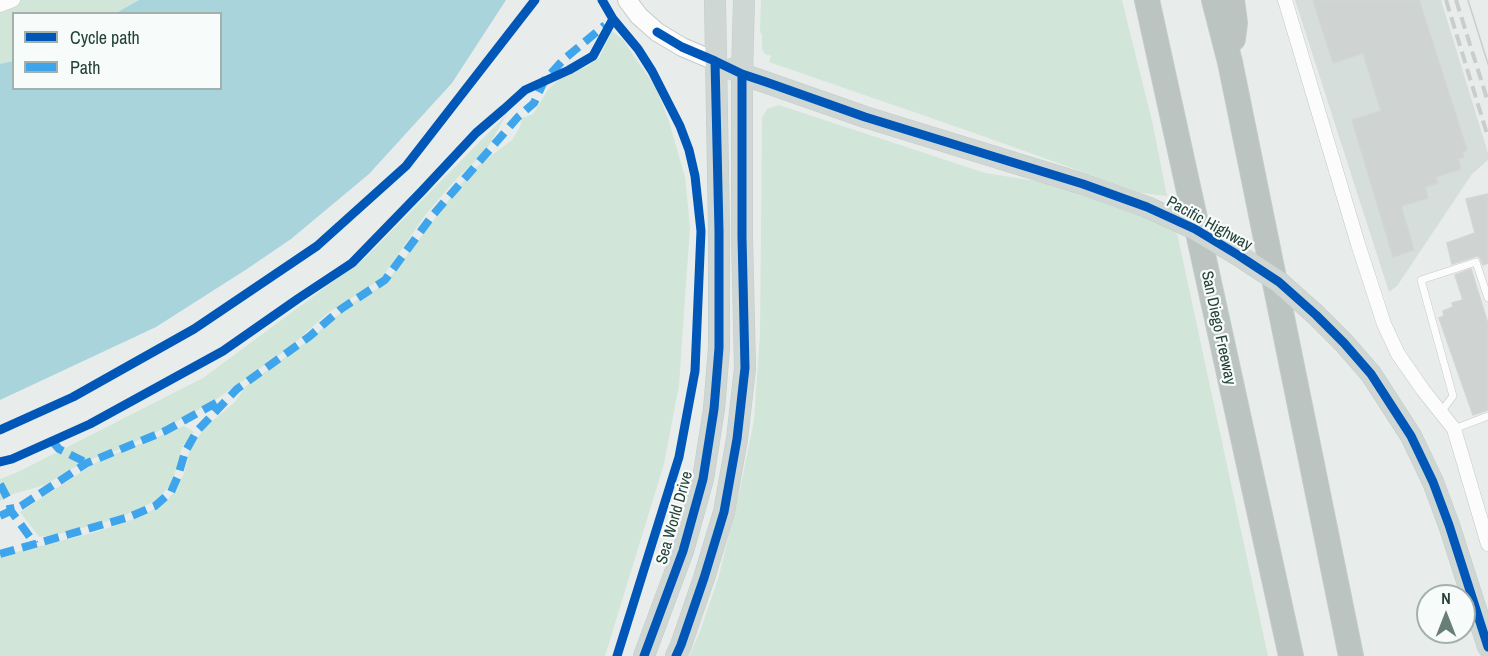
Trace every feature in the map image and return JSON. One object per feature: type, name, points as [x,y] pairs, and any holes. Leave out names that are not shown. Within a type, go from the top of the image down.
[{"type":"highway","points":[[1214,0],[1230,62],[1351,656]]},
{"type":"highway","points":[[1230,62],[1235,23],[1232,0]]},
{"type":"highway","name":"San Diego Freeway","points":[[1147,3],[1291,656]]},
{"type":"highway","points":[[1273,579],[1280,656]]},
{"type":"main road","points":[[627,0],[639,16],[657,32],[682,47],[715,61]]},
{"type":"main road","name":"Sea World Drive","points":[[645,656],[684,551],[703,479],[714,409],[719,348],[715,0]]},
{"type":"main road","points":[[676,656],[704,578],[724,512],[740,415],[745,368],[742,237],[744,0]]},
{"type":"main road","name":"Pacific Highway","points":[[715,61],[742,74],[865,117],[1083,184],[1147,207],[1195,229],[1279,282],[1316,315],[1371,374],[1411,436],[1433,482],[1449,525],[1486,640]]},
{"type":"street","points":[[0,5],[13,0]]},
{"type":"street","points":[[1285,0],[1384,324],[1398,354],[1454,429],[1488,544]]},
{"type":"lane","points":[[1441,412],[1453,396],[1421,280],[1476,262],[1488,298]]},
{"type":"lane","points":[[1454,429],[1488,416]]},
{"type":"shaded area","points":[[1295,0],[1441,0],[1488,153],[1488,160],[1472,174],[1397,286],[1389,292]]},
{"type":"green space","points":[[0,0],[139,0],[118,12],[12,12],[12,61],[0,64]]},
{"type":"green space","points":[[761,0],[1122,0],[1153,125],[1167,196],[1141,193],[769,62],[771,56],[765,54],[762,49]]},
{"type":"green space","points":[[612,31],[623,40],[656,88],[669,121],[685,177],[690,227],[679,385],[664,464],[605,656],[0,656],[0,556],[96,532],[142,516],[166,502],[184,473],[190,449],[206,426],[235,402],[246,386],[310,339],[352,303],[385,284],[471,171],[512,140],[520,127],[522,118],[533,114],[548,90],[561,77],[588,66],[599,58]]},
{"type":"green space","points":[[779,105],[985,173],[1049,183],[1173,227],[1178,237],[1268,656],[689,656],[718,579],[738,499],[754,420],[760,333],[762,118],[767,109]]},
{"type":"green space","points":[[507,114],[485,152],[458,177],[426,214],[381,279],[328,313],[289,348],[214,401],[118,450],[83,462],[45,485],[13,494],[0,501],[0,479],[203,378],[365,258]]},
{"type":"green space","points":[[184,426],[194,432],[182,447],[172,483],[156,501],[116,519],[39,537],[20,512],[100,460]]},
{"type":"water","points":[[139,0],[506,0],[452,83],[369,174],[291,239],[156,327],[0,400],[0,64],[12,61],[12,90],[222,90],[222,12],[118,12]]},
{"type":"building","points":[[1313,0],[1419,0],[1467,150],[1462,152],[1464,157],[1458,159],[1461,169],[1436,177],[1438,183],[1425,187],[1428,198],[1401,206],[1414,250],[1393,257],[1352,120],[1381,111],[1363,53],[1333,63]]},
{"type":"building","points":[[1488,194],[1488,263],[1483,265],[1477,256],[1452,264],[1447,243],[1475,233],[1466,199]]},
{"type":"building","points":[[1471,269],[1488,324],[1488,410],[1473,415],[1439,318],[1444,316],[1443,311],[1453,307],[1452,303],[1463,300],[1455,275]]},
{"type":"tram line","points":[[1468,0],[1488,64]]},
{"type":"railway","points":[[1446,0],[1488,137]]},
{"type":"railway","points":[[1456,0],[1488,102]]},
{"type":"marked path","points":[[0,554],[129,517],[155,506],[171,492],[185,452],[197,431],[237,389],[310,336],[341,309],[385,280],[432,216],[518,117],[534,103],[544,81],[563,60],[605,25]]},
{"type":"marked path","points":[[0,516],[21,506],[87,463],[165,431],[223,399]]},
{"type":"marked path","points":[[52,441],[59,449],[87,463]]},
{"type":"marked path","points":[[0,484],[9,501],[11,511],[35,544]]},
{"type":"cycle path","points":[[0,430],[73,397],[194,329],[317,246],[406,166],[535,0]]},
{"type":"cycle path","points":[[602,0],[613,19],[638,49],[652,71],[680,126],[695,176],[701,231],[695,371],[679,457],[617,656]]},
{"type":"cycle path","points":[[0,462],[12,459],[90,424],[223,351],[352,263],[476,133],[525,90],[593,56],[613,19]]},
{"type":"cycle path","points":[[657,32],[682,47],[742,74],[865,117],[1083,184],[1147,207],[1195,229],[1279,282],[1316,315],[1371,374],[1411,436],[1433,482],[1449,525],[1488,647]]},
{"type":"cycle path","points":[[644,656],[683,551],[703,479],[714,409],[719,348],[715,61]]},
{"type":"cycle path","points":[[676,656],[704,578],[724,512],[737,439],[745,368],[742,74]]}]
